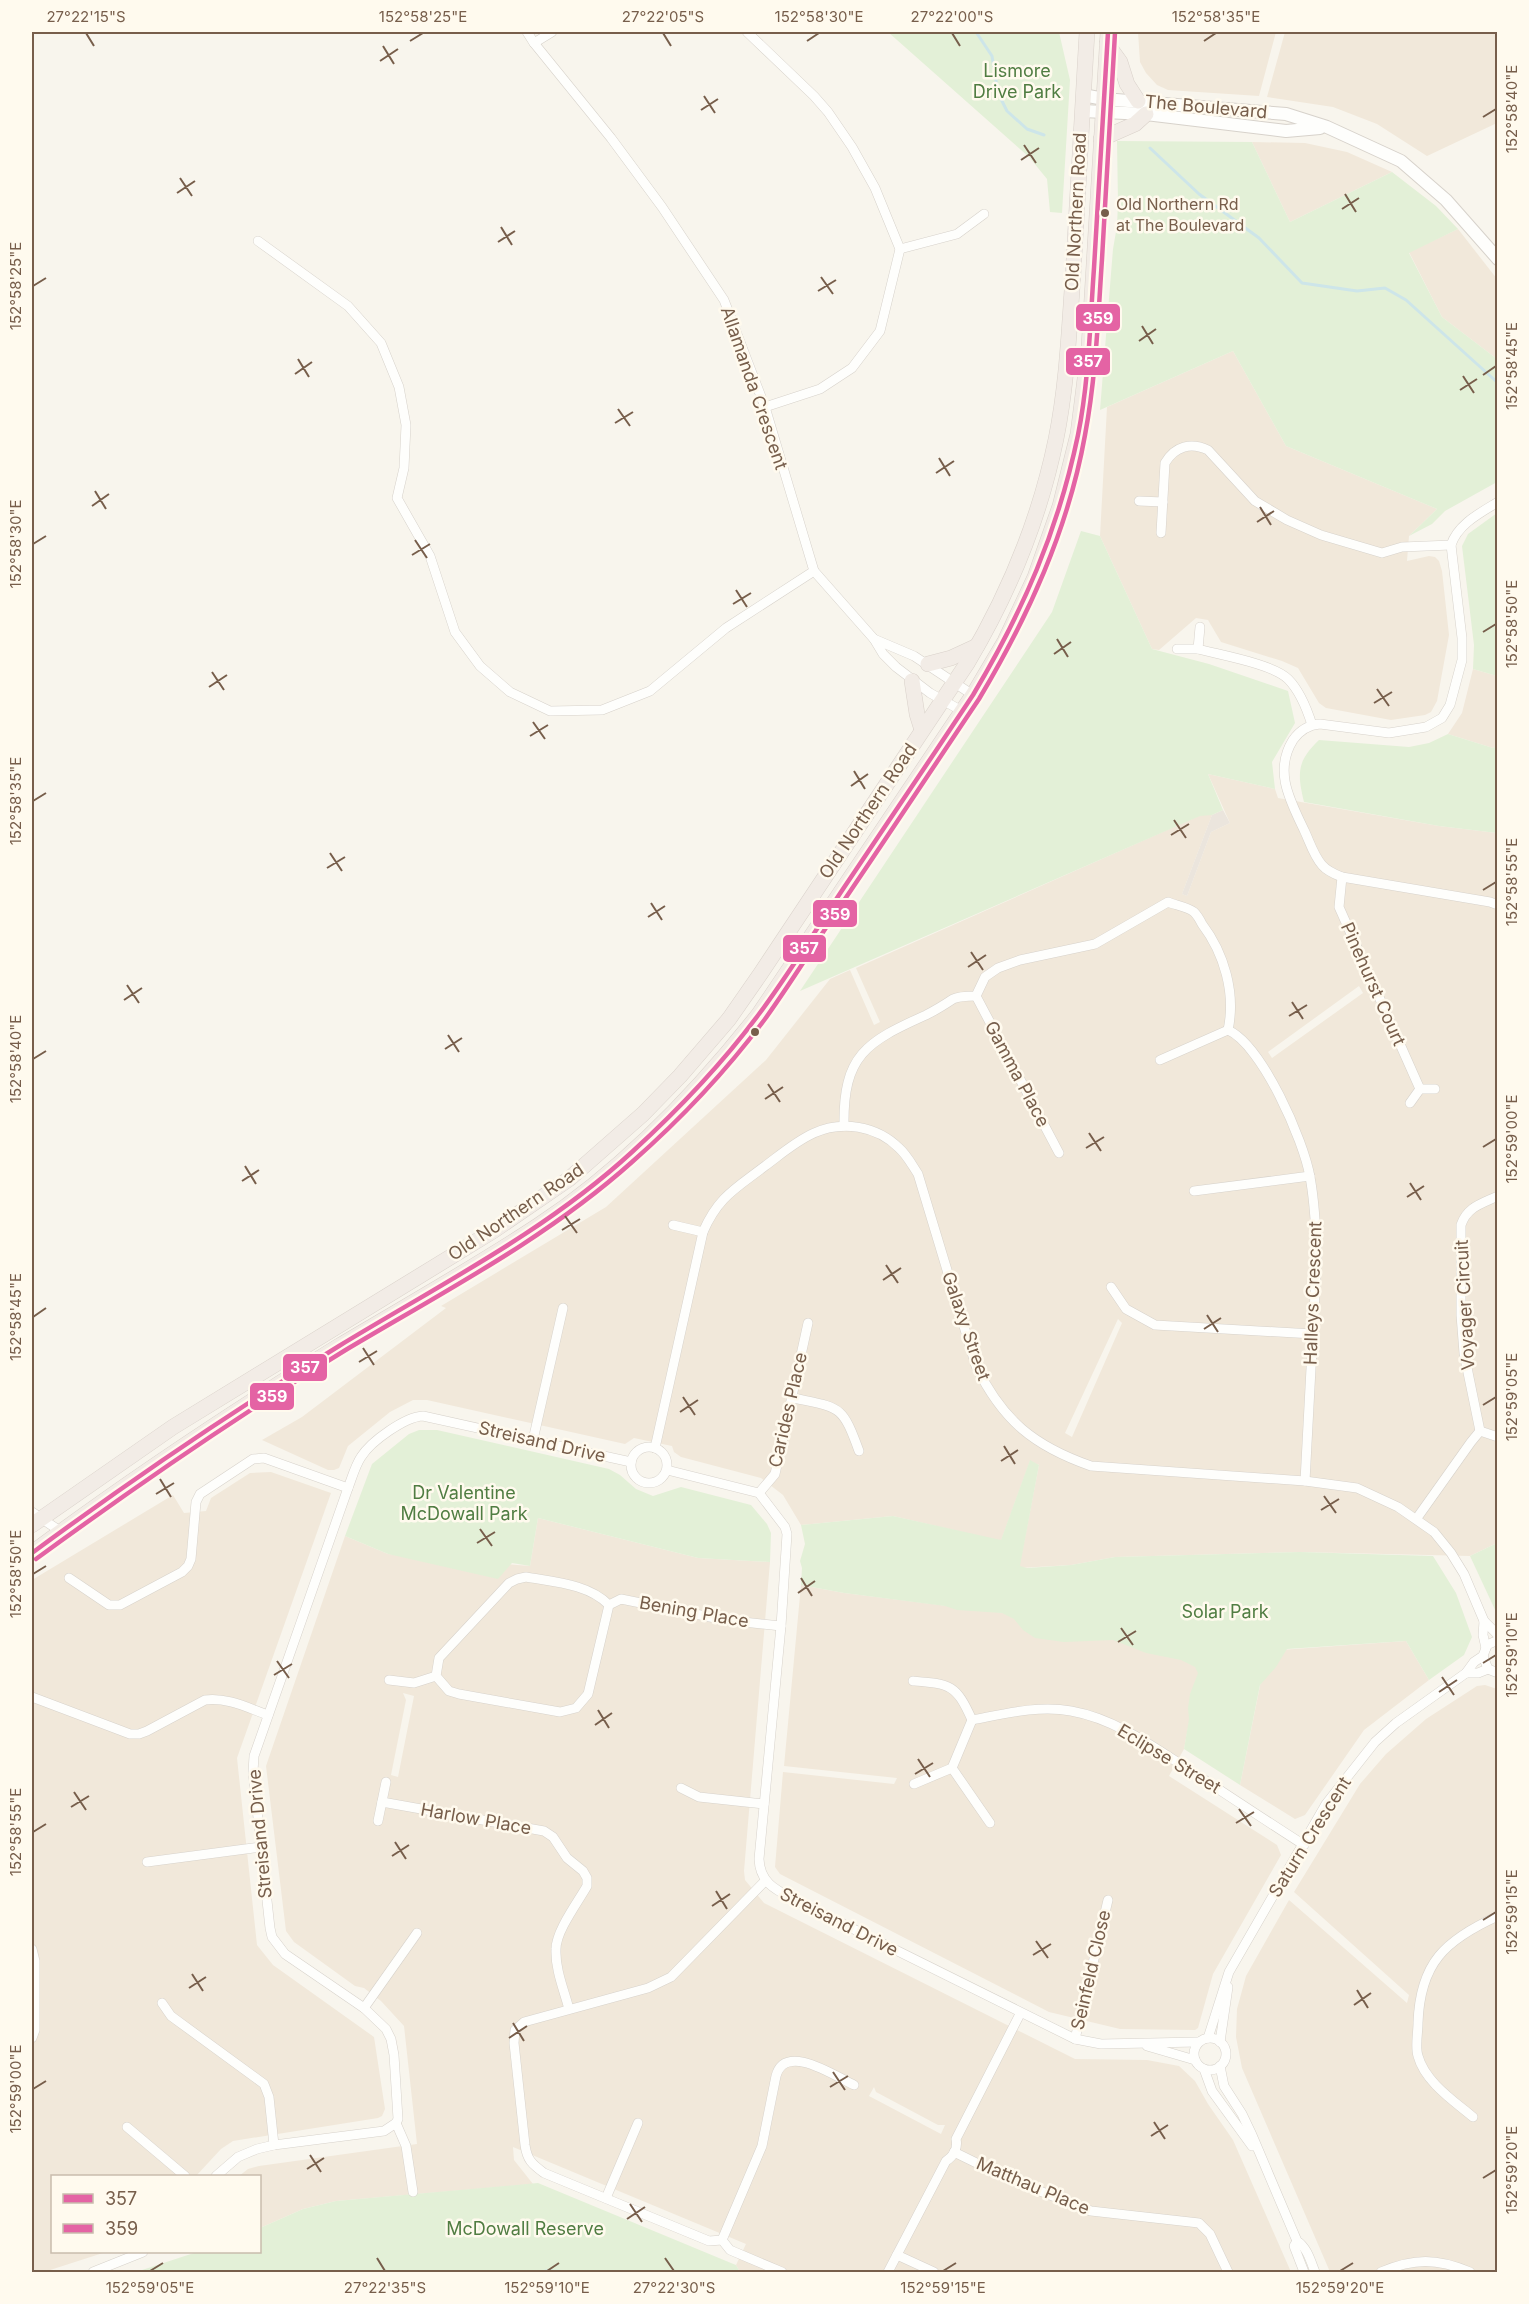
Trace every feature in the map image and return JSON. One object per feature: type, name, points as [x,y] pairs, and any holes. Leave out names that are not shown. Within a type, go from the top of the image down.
[{"type":"highway","name":"Old Northern Road","points":[[34,1519],[173,1427],[520,1214],[569,1179],[615,1140],[680,1076],[729,1019],[977,646],[1026,542],[1056,440],[1063,395],[1069,338],[1087,32]]},
{"type":"highway","name":"Old Northern Road","points":[[32,1553],[60,1531],[229,1415],[540,1224],[640,1145],[695,1091],[759,1014],[973,695],[1005,641],[1035,577],[1057,516],[1078,434],[1088,357],[1107,38]]},
{"type":"highway","points":[[1107,38],[1120,62],[1127,84],[1138,101]]},
{"type":"highway","points":[[1101,140],[1135,124],[1146,114]]},
{"type":"highway","points":[[928,664],[951,658],[977,646]]},
{"type":"highway","points":[[912,681],[922,730]]},
{"type":"street","name":"Allamanda Crescent","points":[[527,32],[662,207],[724,300],[765,407],[814,571],[874,639],[883,654],[912,681],[962,711]]},
{"type":"street","points":[[534,43],[552,32]]},
{"type":"street","points":[[747,32],[828,112],[852,147],[875,188],[900,249],[880,331],[852,368],[820,389],[765,407]]},
{"type":"street","name":"The Boulevard","points":[[1083,95],[1103,105],[1146,114],[1286,130],[1327,127]]},
{"type":"street","name":"The Boulevard","points":[[1083,111],[1103,105],[1138,101],[1286,114],[1327,127],[1401,160],[1446,200],[1497,259]]},
{"type":"street","points":[[900,249],[957,234],[984,214]]},
{"type":"street","points":[[258,241],[348,306],[381,343],[399,387],[406,425],[404,468],[397,498],[430,556],[455,632],[480,666],[510,692],[550,711],[602,710],[650,691],[726,628],[814,571]]},
{"type":"street","points":[[1161,534],[1165,463],[1171,453],[1187,446],[1198,446],[1208,450],[1261,505],[1321,535],[1382,553],[1397,548],[1451,545]]},
{"type":"street","points":[[1139,501],[1163,502]]},
{"type":"street","points":[[1497,502],[1473,517],[1454,534],[1451,545],[1462,638],[1462,660],[1450,705],[1442,718],[1425,728],[1389,733],[1320,724],[1312,725],[1296,735],[1290,746],[1283,772],[1286,787],[1321,864],[1328,871],[1342,877],[1490,902],[1497,906]]},
{"type":"street","points":[[1198,649],[1200,627]]},
{"type":"street","name":"Allamanda Crescent","points":[[874,639],[894,646],[928,664],[973,695]]},
{"type":"street","points":[[1176,649],[1198,649],[1275,670],[1288,679],[1306,706],[1312,725]]},
{"type":"street","name":"Pinehurst Court","points":[[1342,877],[1339,907],[1420,1089]]},
{"type":"street","points":[[844,1126],[844,1100],[850,1072],[863,1051],[882,1036],[945,1006],[955,998],[976,996],[985,977],[998,968],[1020,960],[1095,944],[1168,902],[1194,912],[1214,939],[1224,964],[1229,987],[1231,1018],[1228,1030],[1160,1059]]},
{"type":"street","name":"Gamma Place","points":[[976,996],[1059,1153]]},
{"type":"street","name":"Halleys Crescent","points":[[1228,1030],[1237,1034],[1262,1064],[1299,1139],[1310,1176],[1316,1219],[1317,1256],[1305,1481]]},
{"type":"street","points":[[1410,1103],[1420,1089],[1435,1089]]},
{"type":"street","name":"Galaxy Street","points":[[655,1448],[703,1232],[717,1204],[799,1141],[824,1128],[844,1126],[868,1129],[892,1141],[902,1150],[918,1174],[976,1366],[988,1390],[1002,1409],[1027,1433],[1059,1454],[1092,1466],[1305,1481],[1356,1488],[1417,1518],[1434,1532],[1464,1574],[1484,1621],[1497,1635]]},
{"type":"street","points":[[1194,1191],[1310,1176]]},
{"type":"street","name":"Voyager Circuit","points":[[1480,1431],[1464,1353],[1461,1315],[1461,1225],[1464,1215],[1472,1208],[1497,1196]]},
{"type":"street","points":[[673,1225],[703,1232]]},
{"type":"street","points":[[1111,1287],[1125,1309],[1155,1325],[1313,1334]]},
{"type":"street","points":[[533,1440],[563,1308]]},
{"type":"street","name":"Carides Place","points":[[759,1493],[775,1474],[808,1323]]},
{"type":"street","points":[[793,1398],[839,1410],[848,1420],[859,1451]]},
{"type":"street","name":"Streisand Drive","points":[[396,2123],[399,2109],[391,2039],[386,2029],[364,2008],[285,1954],[277,1946],[270,1928],[254,1756],[348,1488],[368,1448],[404,1421],[415,1416],[441,1418],[631,1462]]},
{"type":"street","points":[[1417,1518],[1480,1431],[1497,1437]]},
{"type":"street","name":"Streisand Drive","points":[[655,1448],[647,1447],[639,1450],[631,1462],[634,1476],[645,1483],[659,1481],[667,1470]]},
{"type":"street","points":[[655,1448],[667,1459],[667,1470],[759,1493]]},
{"type":"street","points":[[69,1578],[109,1605],[120,1605],[182,1572],[191,1559],[196,1502],[200,1494],[253,1459],[264,1458],[348,1488]]},
{"type":"street","name":"Streisand Drive","points":[[759,1493],[785,1527],[787,1534],[781,1626],[759,1859],[761,1874],[765,1881],[771,1888],[1020,2014],[1075,2039],[1101,2044],[1198,2042]]},
{"type":"street","points":[[34,1519],[60,1531]]},
{"type":"street","points":[[526,1577],[581,1588],[599,1595],[609,1605],[588,1694],[576,1708],[560,1712],[459,1694],[449,1691],[436,1676],[439,1658],[448,1646],[509,1583],[517,1579],[526,1577]]},
{"type":"street","name":"Bening Place","points":[[609,1605],[621,1599],[725,1620],[781,1626]]},
{"type":"street","name":"Galaxy Street","points":[[1484,1621],[1484,1652],[1495,1672]]},
{"type":"street","name":"Saturn Crescent","points":[[1208,2038],[1229,1972],[1326,1804],[1375,1742],[1396,1723],[1466,1673],[1497,1640]]},
{"type":"street","name":"Saturn Crescent","points":[[1466,1673],[1495,1672]]},
{"type":"street","points":[[389,1680],[414,1683],[436,1676]]},
{"type":"street","points":[[913,1681],[951,1687],[959,1695],[972,1720],[952,1768],[914,1785]]},
{"type":"street","points":[[32,1696],[130,1734],[147,1731],[206,1700],[226,1700],[268,1715]]},
{"type":"street","name":"Eclipse Street","points":[[972,1720],[1040,1709],[1071,1711],[1100,1720],[1128,1732],[1162,1752],[1304,1845]]},
{"type":"street","points":[[952,1768],[990,1823]]},
{"type":"street","points":[[378,1821],[386,1782]]},
{"type":"street","points":[[681,1788],[699,1797],[765,1804]]},
{"type":"street","name":"Harlow Place","points":[[382,1802],[549,1833],[564,1855],[583,1871],[587,1878],[587,1886],[558,1938],[555,1948],[569,2009]]},
{"type":"street","points":[[147,1862],[261,1847]]},
{"type":"street","points":[[722,2240],[709,2241],[544,2173],[531,2163],[526,2152],[514,2043],[515,2030],[524,2022],[648,1988],[671,1977],[765,1881]]},
{"type":"street","name":"Seinfeld Close","points":[[1075,2039],[1108,1900]]},
{"type":"street","points":[[1473,2117],[1437,2085],[1417,2055],[1418,2009],[1428,1971],[1439,1955],[1452,1941],[1469,1929],[1497,1916]]},
{"type":"street","points":[[364,2008],[417,1933]]},
{"type":"street","points":[[32,1949],[35,1961],[35,2030],[32,2038]]},
{"type":"street","name":"Saturn Crescent","points":[[1220,2042],[1229,1972]]},
{"type":"street","points":[[162,2003],[171,2016],[264,2084],[269,2097],[274,2145]]},
{"type":"street","points":[[888,2272],[946,2161],[952,2158],[958,2146],[956,2139],[1020,2014]]},
{"type":"street","points":[[1204,2069],[1210,2070],[1224,2062],[1226,2051],[1220,2042],[1208,2038],[1198,2042],[1194,2051],[1195,2060],[1204,2069],[1212,2091],[1262,2161]]},
{"type":"street","name":"Streisand Drive","points":[[1139,2044],[1195,2060]]},
{"type":"street","points":[[722,2240],[762,2146],[776,2076],[781,2066],[790,2060],[803,2061],[854,2085]]},
{"type":"street","points":[[1220,2066],[1224,2086],[1242,2114],[1297,2241],[1305,2249],[1315,2272]]},
{"type":"street","points":[[606,2198],[639,2122]]},
{"type":"street","points":[[217,2175],[245,2153],[274,2145],[384,2132],[396,2123],[406,2146],[413,2192]]},
{"type":"street","points":[[127,2127],[184,2175]]},
{"type":"street","name":"Matthau Place","points":[[954,2152],[1009,2180],[1091,2211],[1198,2223],[1210,2234],[1228,2272]]},
{"type":"street","points":[[722,2240],[730,2250],[782,2272]]},
{"type":"street","points":[[1297,2241],[1294,2246],[1304,2272]]},
{"type":"street","points":[[93,2272],[140,2253]]},
{"type":"street","points":[[897,2254],[934,2272]]},
{"type":"street","points":[[1381,2272],[1410,2262],[1425,2260],[1470,2272]]},
{"type":"shaded area","points":[[1138,32],[1276,32],[1259,96],[1168,90],[1157,85],[1140,62]]},
{"type":"shaded area","points":[[1285,32],[1497,32],[1497,123],[1427,156],[1377,124],[1333,107],[1267,97]]},
{"type":"shaded area","points":[[1252,142],[1305,143],[1347,152],[1392,172],[1290,222]]},
{"type":"shaded area","points":[[1458,229],[1497,279],[1497,359],[1442,317],[1409,252]]},
{"type":"shaded area","points":[[1233,351],[1286,446],[1437,509],[1409,536],[1407,561],[1429,556],[1435,557],[1442,571],[1449,635],[1437,701],[1431,712],[1391,720],[1326,708],[1319,703],[1298,668],[1221,642],[1208,620],[1196,618],[1159,650],[1152,649],[1100,536],[1107,407]]},
{"type":"shaded area","points":[[1473,669],[1497,676],[1497,746],[1493,748],[1448,734],[1462,713]]},
{"type":"shaded area","points":[[1208,774],[1275,789],[1278,798],[1439,826],[1497,833],[1497,1543],[1470,1556],[1300,1552],[1115,1557],[1071,1565],[1019,1568],[1039,1465],[1030,1461],[1001,1541],[893,1516],[801,1525],[783,1495],[761,1478],[681,1457],[674,1452],[672,1446],[634,1438],[625,1444],[427,1400],[413,1400],[390,1412],[348,1446],[339,1468],[334,1470],[328,1470],[262,1440],[302,1417],[446,1308],[441,1306],[606,1207],[766,1060],[830,979],[850,970],[874,1025],[880,1022],[856,968],[1201,815],[1212,815],[1182,894],[1187,896],[1211,832],[1230,823]],"holes":[[[1359,986],[1363,993],[1272,1058],[1268,1052]],[[1118,1319],[1122,1323],[1072,1437],[1065,1433]]]},
{"type":"shaded area","points":[[1223,810],[1230,823],[1211,832],[1187,896],[1182,894],[1212,815]]},
{"type":"shaded area","points":[[271,1472],[331,1493],[237,1758],[257,1945],[273,1965],[374,2037],[385,2109],[382,2116],[378,2118],[233,2141],[221,2149],[197,2175],[51,2175],[51,2253],[103,2253],[44,2272],[32,2272],[32,1580],[173,1495],[184,1513],[206,1511],[211,1498],[250,1473]]},
{"type":"shaded area","points":[[538,1518],[698,1558],[770,1562],[745,1880],[764,1903],[1075,2059],[1147,2060],[1179,2066],[1195,2081],[1233,2140],[1291,2272],[740,2272],[736,2265],[746,2244],[513,2147],[514,2160],[533,2184],[336,2201],[303,2209],[261,2228],[261,2175],[240,2175],[248,2169],[417,2144],[404,2026],[381,2001],[364,1988],[355,1986],[294,1942],[286,1931],[266,1766],[345,1536],[388,1554],[530,1566]],"holes":[[[403,1693],[414,1696],[398,1777],[391,1775],[406,1700]],[[874,2087],[876,2092],[938,2125],[945,2125],[941,2134],[869,2096]]]},
{"type":"shaded area","points":[[801,1585],[844,1593],[1029,1616],[1116,1632],[1200,1664],[1184,1749],[1169,1776],[1277,1845],[1281,1855],[1213,1974],[1198,2028],[1195,2030],[1120,2029],[1049,2012],[780,1874],[775,1867],[783,1772],[894,1784],[897,1778],[784,1766]]},
{"type":"shaded area","points":[[1406,1641],[1429,1680],[1364,1730],[1305,1815],[1295,1819],[1240,1785],[1267,1651]]},
{"type":"shaded area","points":[[1485,1685],[1497,1689],[1497,2272],[1330,2272],[1242,2068],[1236,2037],[1237,2009],[1246,1976],[1289,1900],[1407,2003],[1409,1995],[1294,1892],[1360,1784],[1386,1754],[1426,1719],[1477,1686]]},
{"type":"green space","name":"Lismore Drive Park","points":[[888,32],[1059,32],[1070,80],[1062,213],[1050,212],[1047,179],[1029,157]]},
{"type":"green space","points":[[1117,141],[1252,142],[1290,222],[1392,172],[1436,206],[1458,229],[1409,253],[1442,317],[1497,359],[1497,482],[1445,511],[1432,524],[1409,536],[1437,509],[1286,446],[1233,351],[1100,410],[1113,249],[1117,226]]},
{"type":"green space","points":[[1497,513],[1497,676],[1473,669],[1474,645],[1462,546],[1468,534]]},
{"type":"green space","points":[[1081,531],[1100,536],[1152,649],[1209,664],[1288,691],[1295,723],[1272,762],[1275,789],[1208,774],[1223,810],[1212,815],[1200,816],[800,991],[1052,612]]},
{"type":"green space","points":[[1448,734],[1493,748],[1497,746],[1497,833],[1439,826],[1304,802],[1300,783],[1301,768],[1306,754],[1319,740],[1409,747],[1429,743]]},
{"type":"green space","name":"Dr Valentine McDowall Park","points":[[419,1430],[437,1430],[609,1469],[636,1489],[653,1496],[681,1487],[751,1505],[767,1524],[771,1533],[770,1562],[698,1558],[538,1518],[530,1566],[512,1563],[498,1579],[388,1554],[345,1536],[372,1464],[409,1434]]},
{"type":"green space","name":"Solar Park","points":[[1030,1460],[1039,1465],[1020,1566],[1027,1568],[1071,1565],[1115,1557],[1300,1552],[1433,1556],[1456,1593],[1472,1637],[1464,1655],[1429,1680],[1406,1641],[1287,1649],[1276,1667],[1260,1685],[1240,1785],[1184,1749],[1190,1694],[1198,1673],[1195,1667],[1181,1660],[1146,1653],[1113,1640],[1064,1642],[1035,1638],[1023,1630],[1014,1619],[1002,1613],[957,1610],[945,1606],[801,1585],[800,1561],[805,1544],[801,1525],[893,1516],[1001,1540]]},
{"type":"green space","points":[[1497,1543],[1497,1614],[1470,1556]]},
{"type":"green space","name":"McDowall Reserve","points":[[538,2183],[736,2265],[740,2272],[136,2272],[194,2253],[261,2253],[261,2228],[303,2209],[336,2201]]},
{"type":"waterway","points":[[976,32],[992,56],[998,93],[1007,111],[1027,129],[1044,135]]},
{"type":"waterway","points":[[1150,148],[1199,194],[1259,238],[1302,283],[1357,291],[1385,288],[1406,300],[1498,383]]},
{"type":"waterway","points":[[543,2272],[579,2272]]},
{"type":"transit line","name":"357","points":[[32,1553],[222,1420],[339,1346],[490,1256],[599,1181],[666,1120],[715,1069],[770,999],[973,695],[1023,601],[1049,537],[1070,470],[1085,394],[1108,32]]},
{"type":"transit line","name":"359","points":[[36,1559],[226,1426],[344,1351],[456,1286],[565,1216],[599,1190],[668,1129],[719,1075],[765,1019],[979,699],[1014,637],[1057,539],[1078,470],[1092,391],[1115,32]]},
{"type":"place","name":"Old Northern Rd at The Boulevard","points":[[1105,213]]}]
